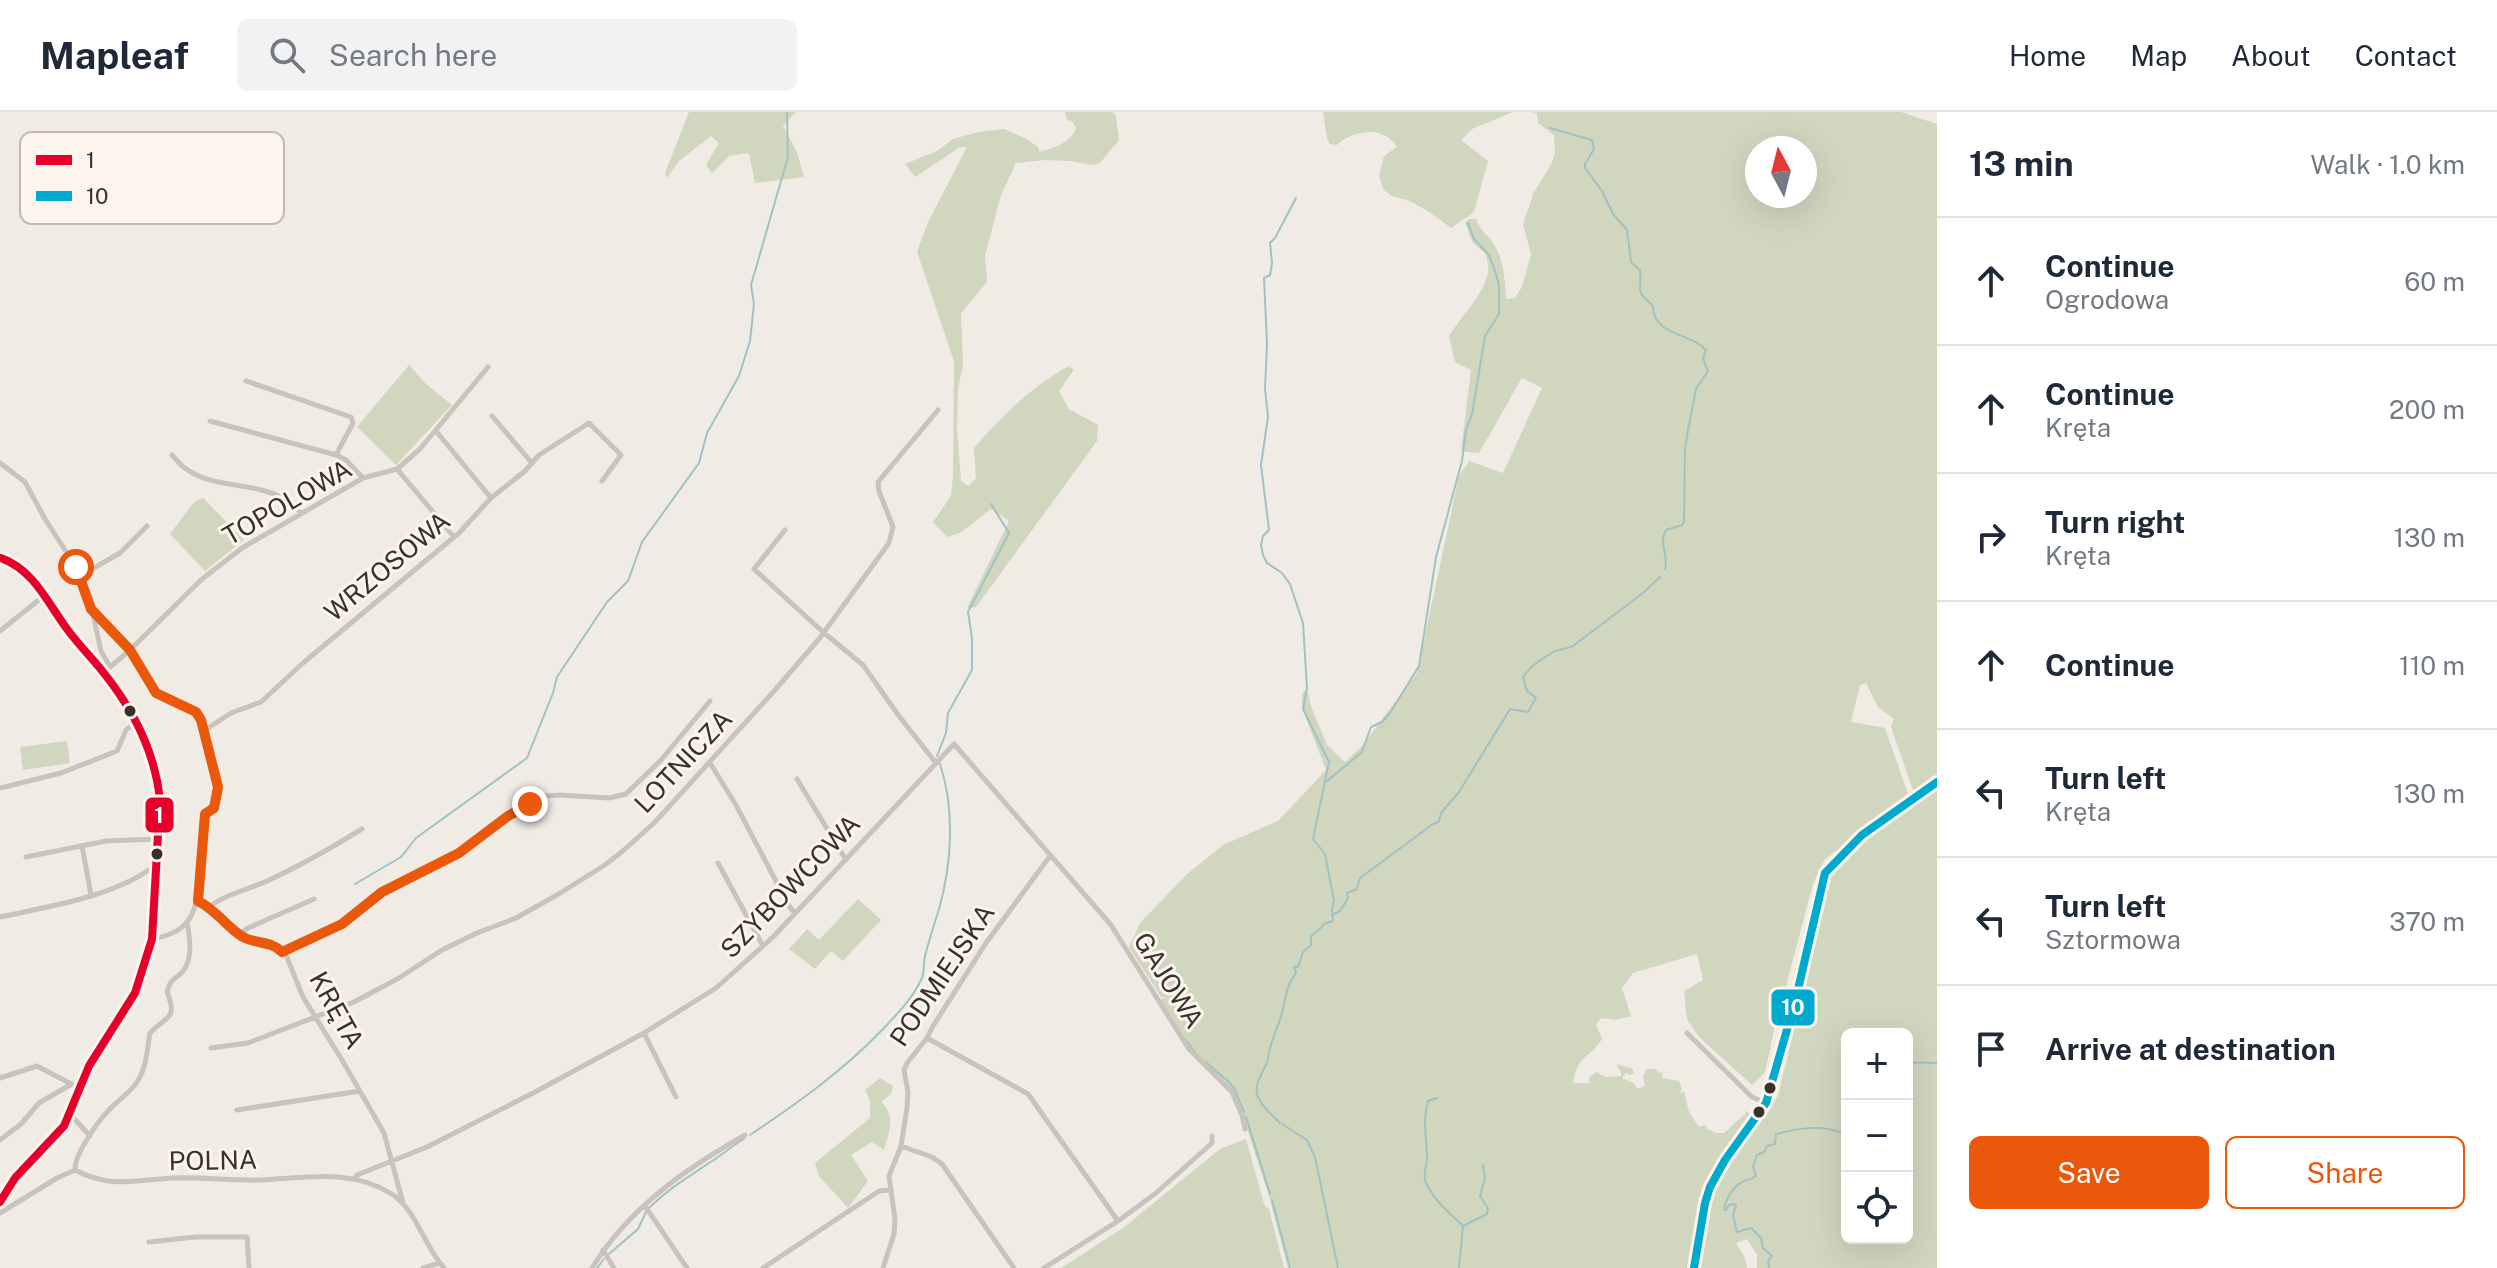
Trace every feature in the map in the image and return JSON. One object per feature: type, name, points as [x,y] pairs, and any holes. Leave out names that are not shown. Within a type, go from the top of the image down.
[{"type":"main road","points":[[1694,1268],[1710,1187],[1725,1160],[1766,1103],[1784,1044],[1825,873],[1856,840],[1937,782]]},
{"type":"street","name":"TOPOLOWA","points":[[105,674],[211,573],[242,548],[363,478],[397,469],[420,449],[488,367]]},
{"type":"street","points":[[246,381],[351,417],[353,423],[336,455]]},
{"type":"street","name":"LOTNICZA","points":[[211,1048],[248,1043],[354,1002],[453,944],[516,918],[605,865],[655,822],[823,632],[889,543],[893,527],[878,482],[938,410]]},
{"type":"street","points":[[492,416],[532,463]]},
{"type":"street","points":[[210,421],[336,455],[346,460],[363,478]]},
{"type":"street","name":"WRZOSOWA","points":[[203,729],[231,713],[261,702],[454,537],[491,498],[547,449],[589,423],[621,455],[602,481]]},
{"type":"street","points":[[436,431],[491,498]]},
{"type":"street","points":[[172,455],[184,468],[199,476],[279,495],[301,513]]},
{"type":"street","points":[[0,463],[30,488],[80,576],[101,651],[110,667]]},
{"type":"street","points":[[397,469],[454,537]]},
{"type":"street","points":[[80,576],[120,553],[147,526]]},
{"type":"street","points":[[785,530],[754,569],[863,665],[936,763]]},
{"type":"street","points":[[0,557],[15,563],[45,595],[69,632],[105,674],[148,749],[159,780],[160,800],[152,939],[135,993],[89,1066],[70,1114],[55,1138],[15,1178],[1,1199]]},
{"type":"street","points":[[0,631],[45,595]]},
{"type":"street","points":[[91,609],[130,650],[156,693],[196,712],[218,787],[214,808],[205,814],[198,901],[187,923],[152,939]]},
{"type":"street","points":[[282,952],[342,924],[382,892],[459,853],[508,816],[546,796],[609,798],[626,794],[661,760],[710,701]]},
{"type":"street","points":[[0,788],[61,773],[117,751],[126,730],[135,722]]},
{"type":"street","name":"SZYBOWCOWA","points":[[393,1161],[509,1106],[644,1033],[716,988],[763,946],[954,744],[1050,856]]},
{"type":"street","points":[[710,763],[795,913]]},
{"type":"street","points":[[797,779],[846,860]]},
{"type":"street","points":[[209,907],[221,898],[309,862],[362,829]]},
{"type":"street","points":[[26,857],[106,841],[157,839]]},
{"type":"street","points":[[82,846],[91,895]]},
{"type":"street","name":"PODMIEJSKA","points":[[883,1268],[894,1234],[889,1176],[901,1146],[908,1092],[904,1070],[986,943],[1050,856]]},
{"type":"street","name":"GAJOWA","points":[[1050,856],[1115,931],[1189,1049],[1232,1092],[1245,1129]]},
{"type":"street","points":[[718,863],[763,946]]},
{"type":"street","points":[[0,917],[117,888],[156,865]]},
{"type":"street","points":[[240,934],[314,899]]},
{"type":"street","name":"KRĘTA","points":[[198,901],[244,938],[274,945],[282,952],[303,997],[384,1133],[403,1203]]},
{"type":"street","points":[[0,1213],[75,1170],[90,1136],[110,1108],[137,1082],[146,1060],[150,1033],[172,1013],[173,1005],[167,992],[171,980],[185,969],[190,934],[187,923]]},
{"type":"street","points":[[644,1033],[676,1097]]},
{"type":"street","points":[[1687,1033],[1752,1097],[1766,1103]]},
{"type":"street","points":[[927,1038],[1028,1094],[1118,1221]]},
{"type":"street","points":[[0,1078],[37,1066],[79,1088]]},
{"type":"street","points":[[0,1140],[21,1124],[39,1103],[70,1085]]},
{"type":"street","points":[[237,1110],[360,1091]]},
{"type":"street","points":[[70,1114],[90,1136]]},
{"type":"street","points":[[592,1268],[603,1250],[653,1196],[706,1157],[745,1135]]},
{"type":"street","points":[[1044,1268],[1118,1221],[1174,1177],[1212,1143],[1212,1136]]},
{"type":"street","points":[[901,1146],[942,1164],[1014,1268]]},
{"type":"street","points":[[354,1179],[393,1161]]},
{"type":"street","name":"POLNA","points":[[75,1170],[101,1181],[119,1183],[175,1178],[261,1180],[332,1174],[390,1193],[403,1203]]},
{"type":"street","points":[[763,1268],[879,1191],[891,1190]]},
{"type":"street","points":[[403,1203],[442,1266],[423,1268]]},
{"type":"street","points":[[645,1206],[687,1268]]},
{"type":"street","points":[[149,1242],[195,1237],[247,1237],[249,1268]]},
{"type":"street","points":[[603,1250],[614,1268]]},
{"type":"green space","points":[[689,112],[796,112],[783,126],[797,152],[804,177],[755,183],[749,153],[729,156],[712,173],[706,165],[719,143],[711,136],[679,161],[667,178],[665,173]]},
{"type":"green space","points":[[1065,112],[1112,112],[1116,116],[1119,140],[1100,163],[1091,165],[1045,160],[1016,163],[1001,195],[985,256],[987,282],[961,313],[963,366],[958,388],[957,429],[961,481],[968,486],[976,478],[974,448],[995,425],[1030,392],[1069,366],[1074,370],[1059,391],[1069,409],[1098,425],[1097,441],[976,607],[967,608],[1009,521],[991,509],[960,533],[947,537],[933,522],[951,496],[954,361],[917,252],[928,222],[967,147],[960,147],[915,177],[905,164],[937,151],[953,139],[1004,129],[1027,139],[1039,148],[1039,152],[1050,149],[1074,133],[1076,128],[1072,121],[1067,120]]},
{"type":"green space","points":[[1323,112],[1513,112],[1472,129],[1461,140],[1488,161],[1474,212],[1451,228],[1410,201],[1392,196],[1384,190],[1379,176],[1384,156],[1397,147],[1391,140],[1384,135],[1368,132],[1351,136],[1337,145],[1330,144]]},
{"type":"green space","points":[[1530,112],[1901,112],[1937,124],[1937,775],[1914,793],[1891,727],[1894,719],[1878,707],[1866,683],[1860,685],[1851,722],[1885,728],[1909,797],[1825,859],[1813,884],[1765,1072],[1752,1085],[1699,1037],[1687,1019],[1684,991],[1703,980],[1697,954],[1633,973],[1622,988],[1631,1016],[1616,1020],[1601,1018],[1596,1025],[1602,1039],[1580,1063],[1574,1083],[1590,1083],[1589,1078],[1596,1072],[1606,1077],[1621,1076],[1617,1064],[1633,1069],[1634,1073],[1626,1073],[1622,1078],[1634,1083],[1637,1089],[1645,1086],[1643,1076],[1647,1069],[1656,1069],[1659,1073],[1663,1072],[1662,1078],[1679,1081],[1682,1089],[1679,1094],[1684,1091],[1689,1112],[1699,1127],[1706,1125],[1716,1133],[1724,1133],[1747,1112],[1753,1116],[1718,1160],[1709,1177],[1699,1210],[1689,1268],[1288,1268],[1269,1196],[1238,1101],[1226,1082],[1204,1063],[1185,1040],[1160,1000],[1165,997],[1161,997],[1129,947],[1140,923],[1186,875],[1223,845],[1278,821],[1326,770],[1302,708],[1302,694],[1307,689],[1327,745],[1345,762],[1361,747],[1417,673],[1459,476],[1469,461],[1503,473],[1542,388],[1522,378],[1479,453],[1461,451],[1471,370],[1455,362],[1449,336],[1481,290],[1488,271],[1486,254],[1473,243],[1465,223],[1476,219],[1493,242],[1502,265],[1506,299],[1515,298],[1522,287],[1531,254],[1523,224],[1534,192],[1552,163],[1555,152],[1554,135],[1538,123],[1537,113]]},
{"type":"green space","points":[[409,365],[452,405],[396,465],[357,427]]},
{"type":"green space","points":[[203,498],[244,540],[205,571],[170,534],[194,502]]},
{"type":"green space","points":[[67,741],[70,763],[23,770],[20,747]]},
{"type":"green space","points":[[1937,789],[1937,1268],[1757,1268],[1757,1255],[1747,1239],[1736,1243],[1747,1268],[1700,1268],[1709,1210],[1723,1173],[1778,1096],[1831,876],[1853,850]]},
{"type":"green space","points":[[858,899],[881,920],[843,961],[831,951],[815,969],[789,949],[807,929],[819,940]]},
{"type":"green space","points":[[880,1078],[893,1086],[891,1094],[881,1102],[890,1118],[888,1137],[884,1150],[872,1142],[851,1155],[868,1181],[848,1208],[819,1176],[815,1163],[870,1118],[870,1100],[865,1090]]},
{"type":"green space","points":[[1246,1139],[1284,1268],[1061,1268],[1123,1228],[1220,1149]]},
{"type":"waterway","points":[[355,884],[401,857],[416,838],[527,758],[557,677],[607,602],[628,581],[642,542],[699,463],[707,433],[739,376],[750,341],[754,304],[751,285],[788,157],[787,112]]},
{"type":"waterway","points":[[1550,128],[1592,140],[1594,149],[1585,168],[1602,191],[1613,214],[1627,230],[1631,262],[1640,270],[1640,292],[1653,306],[1659,323],[1706,350],[1703,358],[1708,371],[1696,389],[1685,448],[1684,522],[1666,530],[1663,544],[1665,569]]},
{"type":"waterway","points":[[1280,1123],[1261,1102],[1257,1085],[1267,1062],[1288,987],[1296,973],[1294,967],[1298,967],[1303,952],[1311,945],[1311,936],[1323,924],[1333,921],[1334,901],[1325,854],[1313,839],[1329,762],[1303,709],[1307,688],[1303,623],[1290,584],[1282,573],[1267,563],[1261,545],[1263,536],[1269,530],[1261,465],[1268,417],[1264,278],[1270,275],[1270,243],[1296,198]]},
{"type":"waterway","points":[[1327,781],[1362,752],[1371,727],[1382,722],[1390,713],[1419,666],[1436,557],[1462,461],[1485,336],[1499,314],[1499,285],[1495,271],[1489,255],[1474,239],[1468,223]]},
{"type":"waterway","points":[[937,756],[946,733],[948,713],[972,670],[968,612],[1009,533],[991,504]]},
{"type":"waterway","points":[[1332,915],[1340,911],[1348,898],[1347,893],[1357,889],[1360,878],[1439,822],[1441,813],[1459,792],[1510,709],[1528,712],[1536,698],[1527,691],[1523,678],[1529,670],[1553,652],[1573,646],[1660,577]]},
{"type":"waterway","points":[[750,1135],[853,1058],[899,1011],[921,980],[949,855],[950,818],[940,764]]},
{"type":"waterway","points":[[1186,1040],[1195,1052]]},
{"type":"waterway","points":[[1206,1062],[1224,1078]]},
{"type":"waterway","points":[[1913,1064],[1937,1063]]},
{"type":"waterway","points":[[1226,1079],[1234,1088],[1244,1112]]},
{"type":"waterway","points":[[1437,1098],[1428,1101],[1426,1108],[1427,1158],[1424,1177],[1438,1201],[1463,1226],[1459,1268]]},
{"type":"waterway","points":[[1246,1117],[1270,1194]]},
{"type":"waterway","points":[[1282,1124],[1307,1140],[1315,1157],[1338,1268]]},
{"type":"waterway","points":[[1769,1268],[1768,1261],[1772,1256],[1763,1248],[1761,1238],[1751,1228],[1737,1232],[1733,1215],[1736,1205],[1729,1205],[1724,1210],[1728,1197],[1740,1183],[1756,1176],[1753,1166],[1757,1155],[1764,1152],[1767,1146],[1775,1144],[1776,1134],[1814,1128],[1841,1133]]},
{"type":"waterway","points":[[650,1207],[672,1188],[744,1139]]},
{"type":"waterway","points":[[1463,1226],[1487,1214],[1488,1208],[1480,1196],[1485,1178],[1483,1165]]},
{"type":"waterway","points":[[1272,1200],[1290,1268]]},
{"type":"waterway","points":[[609,1254],[638,1229],[646,1212]]},
{"type":"waterway","points":[[597,1268],[604,1259]]},
{"type":"transit line","name":"1","points":[[0,1202],[15,1178],[64,1126],[89,1066],[135,993],[152,939],[160,800],[148,748],[124,701],[31,579],[1,558]]},
{"type":"transit line","name":"10","points":[[1694,1268],[1710,1187],[1725,1160],[1766,1103],[1796,998],[1825,873],[1862,835],[1937,782]]},
{"type":"route","points":[[76,567],[91,609],[130,650],[156,693],[196,712],[201,720],[218,796],[214,808],[205,814],[198,901],[219,914],[244,938],[274,945],[282,952],[323,935],[382,892],[459,853],[508,816],[530,804]]}]
